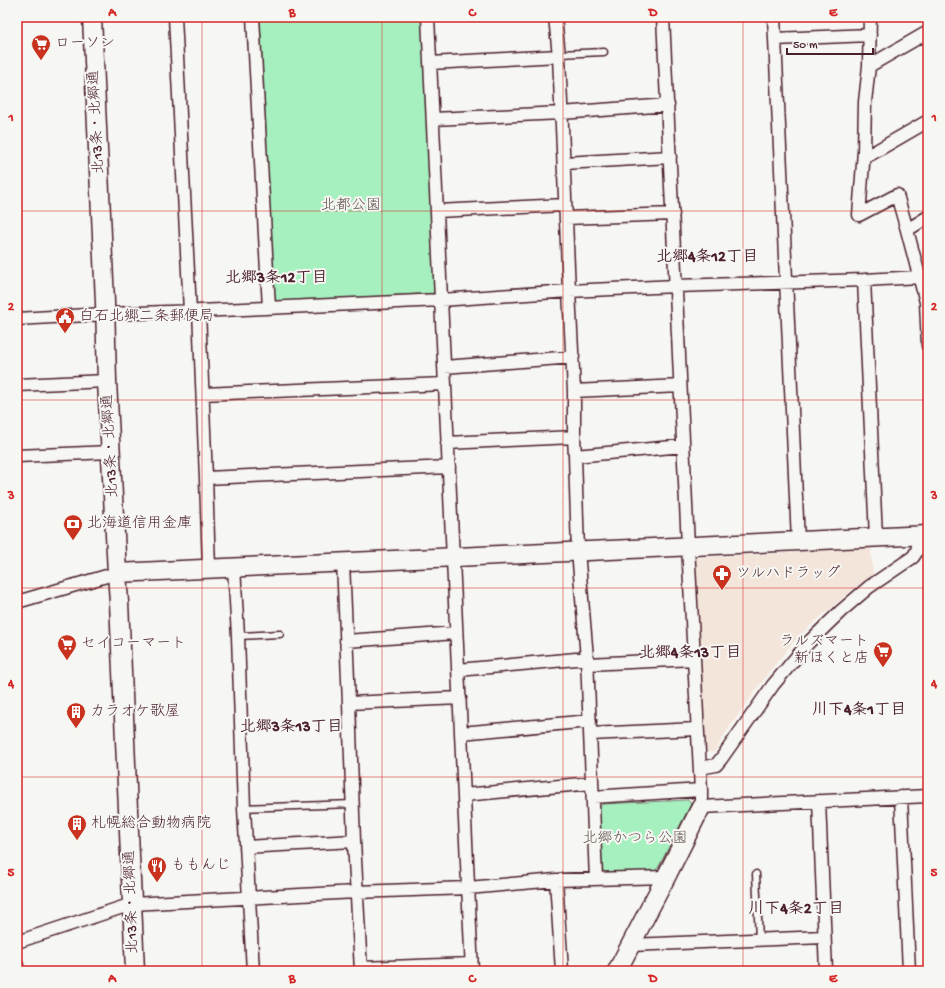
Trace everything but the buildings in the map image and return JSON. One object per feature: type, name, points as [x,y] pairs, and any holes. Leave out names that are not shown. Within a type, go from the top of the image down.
[{"type":"street","name":"北13条・北郷通","points":[[92,17],[107,380],[135,971]]},
{"type":"street","points":[[175,17],[194,311],[203,394],[209,568]]},
{"type":"street","points":[[253,17],[269,308]]},
{"type":"street","points":[[342,562],[356,892],[361,969],[472,968],[428,17]]},
{"type":"street","points":[[555,17],[559,54],[573,357],[578,551],[587,661],[596,879]]},
{"type":"street","points":[[617,971],[666,877],[701,798],[663,17]]},
{"type":"street","points":[[774,17],[798,541]]},
{"type":"street","points":[[870,17],[869,66],[859,215],[897,195],[927,302],[928,346]]},
{"type":"street","points":[[869,66],[928,32]]},
{"type":"street","points":[[775,39],[870,35]]},
{"type":"street","points":[[430,63],[559,54]]},
{"type":"street","points":[[433,119],[668,106]]},
{"type":"street","points":[[864,151],[871,154],[928,121]]},
{"type":"street","points":[[564,163],[670,157]]},
{"type":"street","points":[[437,211],[673,214]]},
{"type":"street","points":[[907,230],[928,217]]},
{"type":"street","points":[[17,319],[441,300],[569,291],[676,286],[920,277]]},
{"type":"street","points":[[864,280],[876,537]]},
{"type":"street","points":[[444,367],[573,357]]},
{"type":"street","points":[[17,385],[107,380]]},
{"type":"street","points":[[203,394],[445,384]]},
{"type":"street","points":[[574,391],[680,386]]},
{"type":"street","points":[[447,443],[574,437]]},
{"type":"street","points":[[575,456],[683,446]]},
{"type":"street","points":[[17,456],[111,452]]},
{"type":"street","points":[[206,478],[449,467]]},
{"type":"street","points":[[17,602],[117,573],[924,536],[913,557],[869,587],[825,625],[809,642],[773,685],[716,765],[700,768]]},
{"type":"street","points":[[234,567],[244,808],[253,971]]},
{"type":"street","points":[[346,641],[456,633]]},
{"type":"street","points":[[458,670],[587,661],[694,659]]},
{"type":"street","points":[[349,703],[460,698]]},
{"type":"street","points":[[461,732],[590,721]]},
{"type":"street","points":[[590,734],[698,729]]},
{"type":"street","points":[[464,796],[592,783]]},
{"type":"street","points":[[593,797],[819,801],[928,796]]},
{"type":"street","points":[[901,797],[909,971]]},
{"type":"street","points":[[819,801],[826,971]]},
{"type":"street","points":[[246,847],[354,841]]},
{"type":"street","points":[[17,942],[132,904],[356,892],[468,888],[556,880],[666,877]]},
{"type":"street","points":[[556,880],[562,971]]},
{"type":"street","points":[[631,945],[824,937]]},
{"type":"street","points":[[17,965],[17,971]]},
{"type":"lane","points":[[559,54],[604,52]]},
{"type":"lane","points":[[238,636],[280,634]]},
{"type":"lane","points":[[244,808],[352,804]]},
{"type":"lane","points":[[756,874],[758,940]]},
{"type":"shaded area","points":[[871,548],[873,575],[856,587],[810,626],[793,643],[770,671],[731,725],[714,752],[705,752],[695,558]]},
{"type":"green space","name":"北都公園","points":[[260,17],[422,17],[437,293],[274,302]]},
{"type":"green space","name":"北郷かつら公園","points":[[688,800],[691,804],[658,868],[653,872],[606,874],[603,871],[598,809],[603,804]]},
{"type":"place","name":"ローソン","points":[[41,61]]},
{"type":"place","name":"白石北郷二条郵便局","points":[[65,334]]},
{"type":"place","name":"北海道信用金庫","points":[[73,541]]},
{"type":"place","name":"ツルハドラッグ","points":[[722,591]]},
{"type":"place","name":"セイコーマート","points":[[67,661]]},
{"type":"place","name":"ラルズマート 新ほくと店","points":[[883,668]]},
{"type":"place","name":"カラオケ歌屋","points":[[76,729]]},
{"type":"place","name":"札幌総合動物病院","points":[[77,841]]},
{"type":"place","name":"ももんじ","points":[[157,883]]},
{"type":"district","name":"北郷4条12丁目","points":[[707,258]]},
{"type":"district","name":"北郷3条12丁目","points":[[276,279]]},
{"type":"district","name":"北郷4条13丁目","points":[[690,654]]},
{"type":"district","name":"川下4条1丁目","points":[[859,711]]},
{"type":"district","name":"北郷3条13丁目","points":[[291,728]]},
{"type":"district","name":"川下4条2丁目","points":[[796,910]]}]
